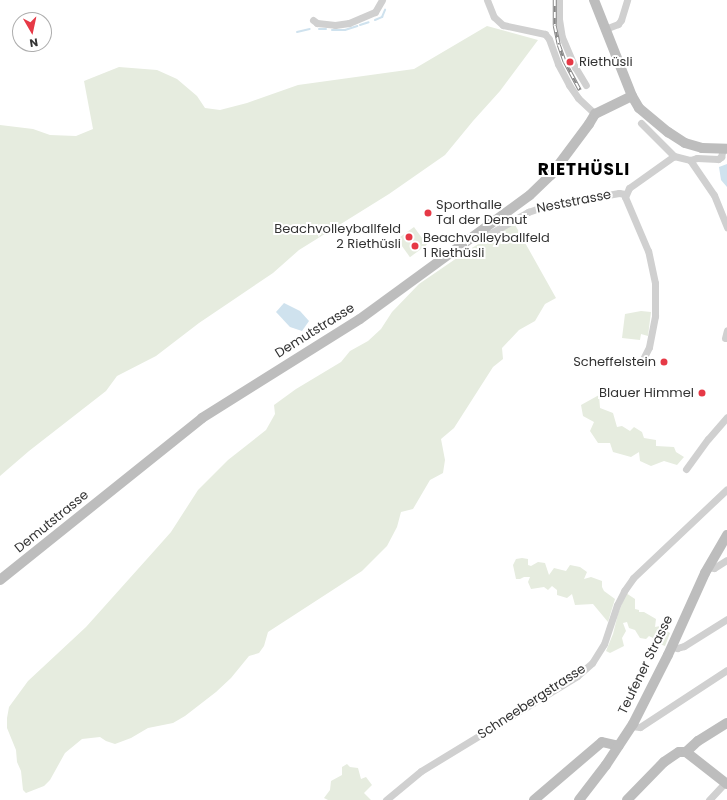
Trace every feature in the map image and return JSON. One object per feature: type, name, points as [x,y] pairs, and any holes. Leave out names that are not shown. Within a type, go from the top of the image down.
[{"type":"street","points":[[313,20],[335,25],[349,23],[375,12],[382,0]]},
{"type":"street","points":[[487,0],[494,17],[503,25],[545,34],[550,38],[558,64],[569,85],[578,98],[595,114],[632,96]]},
{"type":"street","points":[[559,0],[559,19],[562,37],[575,67],[586,85]]},
{"type":"street","points":[[594,0],[632,96],[641,110],[681,141],[702,148],[725,148],[718,159],[697,158],[690,160],[674,156],[641,123]]},
{"type":"street","points":[[605,29],[618,24],[621,20],[628,0]]},
{"type":"street","name":"Demutstrasse","points":[[0,580],[202,418],[360,319],[483,229],[544,182],[595,114]]},
{"type":"street","points":[[643,360],[649,347],[654,324],[655,283],[648,251],[626,202],[625,194],[629,188],[674,156]]},
{"type":"street","points":[[690,160],[714,195],[727,228]]},
{"type":"street","name":"Neststrasse","points":[[483,229],[487,233],[491,233],[528,212],[545,206],[619,193],[625,194]]},
{"type":"street","points":[[725,338],[727,330]]},
{"type":"street","points":[[686,469],[708,438],[727,417]]},
{"type":"street","name":"Schneebergstrasse","points":[[386,800],[421,771],[577,676],[592,663],[604,644],[617,605],[633,578],[727,489]]},
{"type":"street","name":"Teufener Strasse","points":[[579,800],[619,746],[631,726],[672,645],[708,567],[727,535]]},
{"type":"street","points":[[708,567],[714,568],[727,560]]},
{"type":"street","points":[[672,645],[677,648],[684,646],[727,619]]},
{"type":"street","points":[[631,726],[640,727],[727,670]]},
{"type":"street","points":[[686,752],[698,741],[727,723]]},
{"type":"street","points":[[534,800],[602,742],[619,746]]},
{"type":"street","points":[[627,800],[664,762],[680,752],[686,752],[726,782],[709,800]]},
{"type":"shaded area","points":[[487,26],[538,40],[500,91],[445,155],[389,194],[299,250],[273,273],[199,323],[156,356],[117,376],[106,391],[29,451],[0,476],[0,125],[33,129],[50,135],[76,136],[93,129],[84,81],[119,67],[157,70],[177,79],[197,96],[205,108],[220,110],[247,103],[298,85],[414,69]]},
{"type":"shaded area","points":[[514,223],[556,298],[545,304],[535,321],[519,330],[502,348],[503,359],[493,367],[454,428],[441,439],[445,460],[443,473],[430,480],[413,509],[401,512],[397,527],[387,546],[362,571],[268,632],[264,646],[259,653],[249,656],[231,678],[216,692],[185,716],[173,723],[148,728],[131,738],[115,744],[100,737],[82,739],[65,753],[50,780],[44,786],[26,793],[23,790],[21,771],[17,762],[16,750],[7,728],[7,718],[9,707],[28,681],[86,627],[155,550],[171,532],[198,490],[228,460],[266,430],[275,414],[274,405],[296,389],[341,362],[350,351],[368,341],[381,329],[392,312],[419,284],[470,249]]},
{"type":"shaded area","points":[[414,227],[427,245],[410,257],[397,239]]},
{"type":"shaded area","points":[[641,311],[651,312],[648,336],[641,334],[640,340],[622,338],[625,314]]},
{"type":"shaded area","points":[[599,395],[600,408],[613,413],[617,427],[622,426],[630,431],[634,427],[642,432],[644,438],[656,440],[656,446],[674,447],[676,452],[684,457],[677,465],[664,461],[651,466],[640,461],[639,452],[631,457],[613,452],[610,443],[598,443],[590,431],[594,422],[583,416],[581,405]]},
{"type":"shaded area","points":[[516,559],[528,559],[528,565],[531,566],[538,562],[545,563],[549,575],[554,568],[566,571],[570,565],[580,567],[587,572],[584,579],[591,577],[602,581],[604,591],[615,599],[608,622],[593,604],[575,605],[572,594],[567,598],[557,595],[557,590],[552,586],[548,590],[544,587],[531,589],[528,582],[530,577],[516,579],[513,565]]},
{"type":"shaded area","points":[[626,593],[635,599],[635,609],[656,619],[655,627],[660,626],[663,632],[665,630],[670,633],[665,646],[654,642],[653,638],[649,636],[646,639],[640,638],[635,630],[629,628],[627,622],[623,623],[626,631],[622,638],[624,646],[610,653],[606,651]]},
{"type":"shaded area","points":[[347,764],[350,767],[358,768],[361,779],[366,777],[372,785],[364,793],[371,800],[328,800],[324,798],[330,790],[331,781],[342,775],[342,767]]},
{"type":"water","points":[[727,164],[727,187],[721,180],[719,167]]},
{"type":"water","points":[[284,303],[300,311],[309,321],[302,331],[290,327],[276,312]]},
{"type":"waterway","points":[[375,20],[382,17],[385,10]]},
{"type":"waterway","points":[[360,25],[369,22]]},
{"type":"waterway","points":[[332,30],[345,30],[357,26]]},
{"type":"waterway","points":[[297,32],[310,29]]},
{"type":"waterway","points":[[319,29],[326,29]]},
{"type":"railway","points":[[555,0],[555,26],[559,45],[565,62],[580,90]]},
{"type":"place","name":"Riethüsli","points":[[570,62]]},
{"type":"place","name":"Sporthalle Tal der Demut","points":[[428,213]]},
{"type":"place","name":"Beachvolleyballfeld 2 Riethüsli","points":[[409,237]]},
{"type":"place","name":"Beachvolleyballfeld 1 Riethüsli","points":[[415,246]]},
{"type":"place","name":"Scheffelstein","points":[[664,362]]},
{"type":"place","name":"Blauer Himmel","points":[[702,393]]},
{"type":"district","name":"RIETHÜSLI","points":[[584,170]]}]
